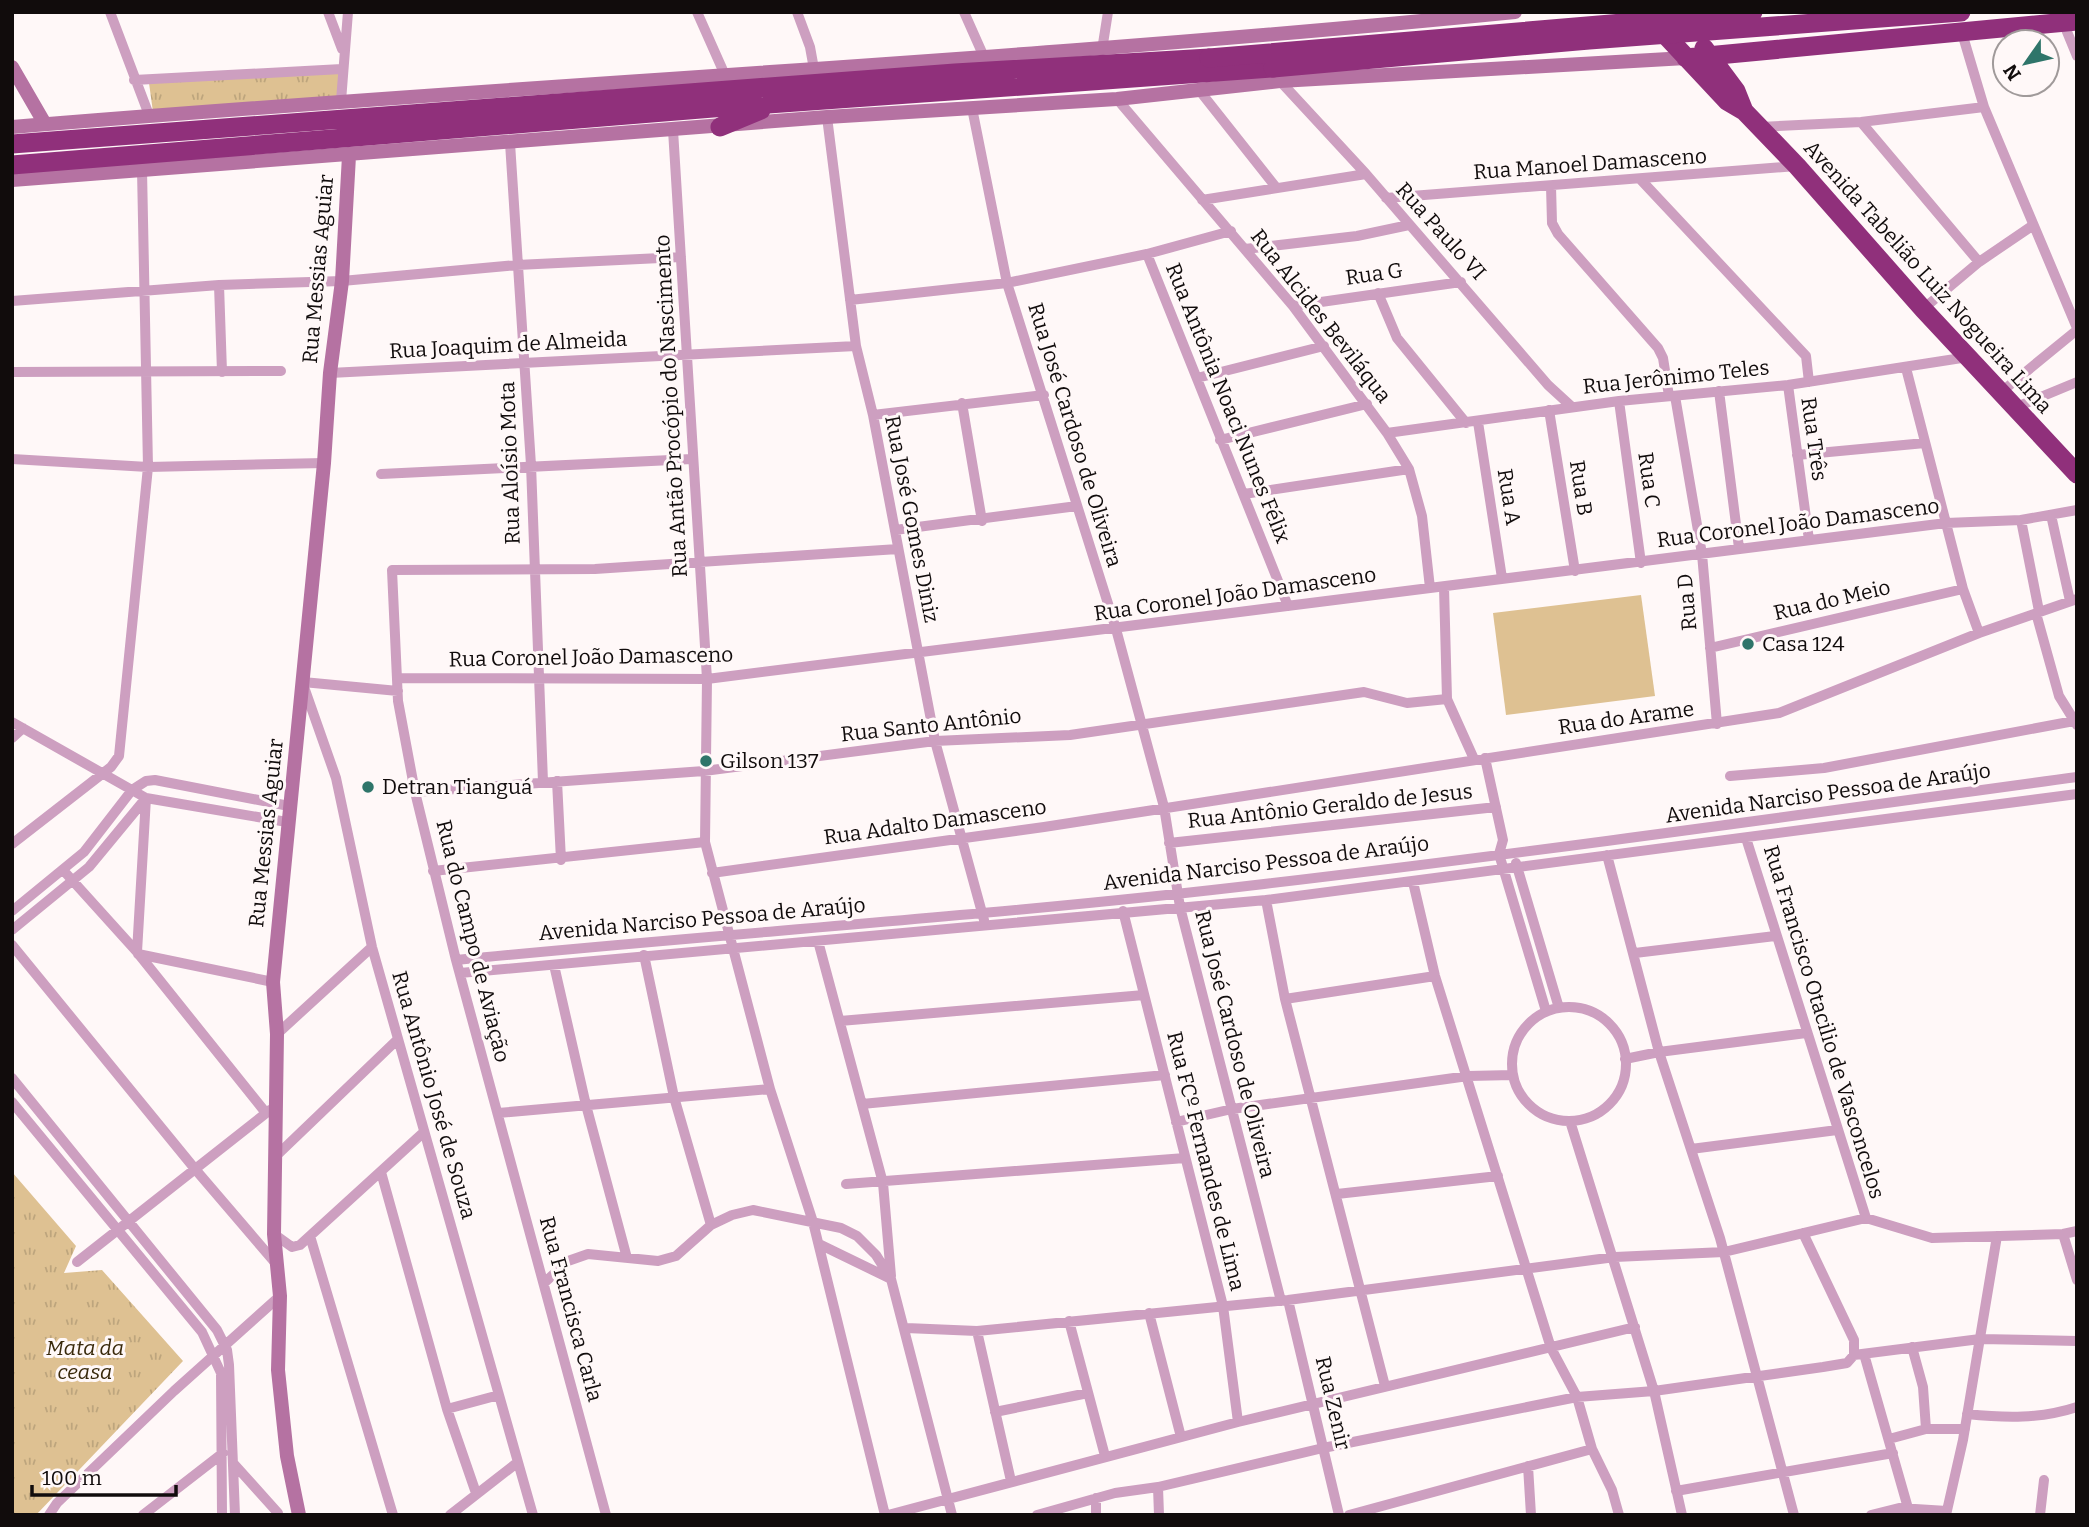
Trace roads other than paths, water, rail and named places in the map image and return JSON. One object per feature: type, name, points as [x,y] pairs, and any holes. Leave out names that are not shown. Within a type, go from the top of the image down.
[{"type":"highway","name":"Avenida Tabelião Luiz Nogueira Lima","points":[[1645,12],[1727,102],[1744,111],[1797,166],[2000,393],[2072,464]]},
{"type":"highway","name":"Avenida Tabelião Luiz Nogueira Lima","points":[[1672,12],[1736,91],[1744,111]]},
{"type":"highway","points":[[12,144],[654,95],[1209,58],[1753,12]]},
{"type":"highway","points":[[12,165],[776,104],[1276,75],[1589,40],[1961,12]]},
{"type":"highway","points":[[1686,58],[2070,22]]},
{"type":"highway","points":[[654,95],[716,76]]},
{"type":"highway","points":[[720,127],[776,104]]},
{"type":"main road","points":[[12,127],[341,101],[1102,50],[1515,12]]},
{"type":"main road","points":[[12,180],[827,117],[1117,99],[1199,90],[1276,75],[1686,58]]},
{"type":"main road","points":[[12,67],[45,124]]},
{"type":"main road","name":"Rua Messias Aguiar","points":[[297,1510],[278,1370],[281,1296],[280,1268],[274,1234],[271,1110],[277,1034],[273,982],[324,463],[330,373],[342,281],[349,156]]},
{"type":"street","points":[[110,12],[149,116]]},
{"type":"street","points":[[328,12],[340,28],[344,55],[341,101]]},
{"type":"street","points":[[340,28],[348,12]]},
{"type":"street","points":[[697,12],[716,76]]},
{"type":"street","points":[[797,12],[810,47],[814,69]]},
{"type":"street","points":[[964,12],[984,57]]},
{"type":"street","points":[[1102,50],[1108,12]]},
{"type":"street","points":[[2070,22],[2077,56]]},
{"type":"street","points":[[1962,33],[1984,107],[2077,329],[2000,393]]},
{"type":"street","points":[[134,80],[342,69]]},
{"type":"street","name":"Rua Paulo VI","points":[[1276,75],[1461,282],[1548,385],[1572,407]]},
{"type":"street","points":[[1199,90],[1275,186]]},
{"type":"street","name":"Rua Alcides Beviláqua","points":[[1117,99],[1293,306],[1387,433],[1409,469],[1422,516],[1430,588]]},
{"type":"street","points":[[1760,127],[1861,122],[1984,107]]},
{"type":"street","name":"Rua José Cardoso de Oliveira","points":[[972,108],[1007,283],[1116,629],[1164,807],[1180,906],[1285,1300]]},
{"type":"street","name":"Rua José Gomes Diniz","points":[[827,117],[856,346],[873,415],[935,741],[983,919]]},
{"type":"street","points":[[1861,122],[1979,262]]},
{"type":"street","name":"Rua Antão Procópio do Nascimento","points":[[673,130],[707,678],[705,842],[770,1089],[819,1244],[886,1515]]},
{"type":"street","name":"Rua Aloísio Mota","points":[[510,143],[531,465],[543,782]]},
{"type":"street","name":"Rua Manoel Damasceno","points":[[1385,198],[1797,166]]},
{"type":"street","points":[[12,844],[103,774],[119,756],[148,467],[142,170]]},
{"type":"street","points":[[1202,200],[1275,186],[1366,174]]},
{"type":"street","points":[[1641,180],[1806,356],[1809,382]]},
{"type":"street","name":"Rua D","points":[[1551,186],[1554,228],[1658,348],[1663,358],[1702,554],[1717,724]]},
{"type":"street","points":[[1245,249],[1357,236],[1409,225]]},
{"type":"street","points":[[1923,309],[1979,262],[2032,226]]},
{"type":"street","points":[[850,300],[1007,283],[1147,254],[1231,231]]},
{"type":"street","name":"Rua Antônia Noaci Nunes Félix","points":[[1147,254],[1288,606]]},
{"type":"street","points":[[12,301],[219,285],[342,281],[517,265],[681,257]]},
{"type":"street","name":"Rua G","points":[[1293,306],[1461,282]]},
{"type":"street","points":[[219,285],[222,372]]},
{"type":"street","points":[[1378,293],[1396,338],[1466,423]]},
{"type":"street","name":"Rua Joaquim de Almeida","points":[[330,373],[856,346]]},
{"type":"street","points":[[1197,378],[1324,346]]},
{"type":"street","name":"Rua Jerônimo Teles","points":[[1387,433],[1619,401],[1787,385],[1968,358]]},
{"type":"street","points":[[1906,368],[1963,589],[1979,633]]},
{"type":"street","points":[[12,372],[281,372]]},
{"type":"street","points":[[2014,408],[2077,382]]},
{"type":"street","name":"Rua Três","points":[[1787,385],[1809,540]]},
{"type":"street","points":[[1719,391],[1739,548]]},
{"type":"street","points":[[873,415],[1044,395]]},
{"type":"street","name":"Rua C","points":[[1619,401],[1641,563]]},
{"type":"street","points":[[962,403],[982,521]]},
{"type":"street","points":[[1220,440],[1367,404]]},
{"type":"street","name":"Rua B","points":[[1549,410],[1575,571]]},
{"type":"street","name":"Rua A","points":[[1478,422],[1502,578]]},
{"type":"street","points":[[1797,455],[1925,443]]},
{"type":"street","points":[[381,474],[692,458]]},
{"type":"street","points":[[12,459],[148,467],[324,463]]},
{"type":"street","points":[[1244,495],[1409,469]]},
{"type":"street","points":[[895,530],[982,521],[1077,506]]},
{"type":"street","name":"Rua Coronel João Damasceno","points":[[397,678],[707,678],[1641,563],[1739,548],[1946,523],[2021,520],[2077,510]]},
{"type":"street","points":[[2051,515],[2073,600]]},
{"type":"street","points":[[1730,776],[1825,768],[2076,723],[2059,696],[2037,612],[2021,520]]},
{"type":"street","points":[[534,569],[595,569],[898,549]]},
{"type":"street","name":"Rua do Campo de Aviação","points":[[498,1113],[456,960],[415,792],[398,691],[392,570],[534,569]]},
{"type":"street","points":[[1444,587],[1447,699],[1480,759],[1496,807],[1503,840],[1499,854],[1546,1011]]},
{"type":"street","name":"Rua do Meio","points":[[1710,648],[1963,589]]},
{"type":"street","name":"Rua do Arame","points":[[1164,807],[1779,713],[1979,633],[2073,600]]},
{"type":"street","points":[[303,684],[398,691]]},
{"type":"street","name":"Rua Antônio José de Souza","points":[[303,684],[336,778],[372,947],[533,1515]]},
{"type":"street","name":"Rua Santo Antônio","points":[[415,792],[704,771],[935,741],[1070,735],[1364,692],[1407,703],[1447,699]]},
{"type":"street","points":[[12,722],[146,798],[288,822]]},
{"type":"street","points":[[12,738],[23,728]]},
{"type":"street","name":"Avenida Narciso Pessoa de Araújo","points":[[460,973],[554,965],[731,942],[818,941],[913,934],[983,919],[1514,852],[1590,846],[2077,777]]},
{"type":"street","points":[[12,911],[84,852],[132,790],[146,781],[155,780],[289,806]]},
{"type":"street","points":[[557,781],[561,860]]},
{"type":"street","points":[[228,812],[230,794]]},
{"type":"street","name":"Avenida Narciso Pessoa de Araújo","points":[[456,960],[731,942],[983,919],[1266,900],[1413,883],[2077,794]]},
{"type":"street","points":[[12,930],[73,881],[146,798]]},
{"type":"street","points":[[137,953],[146,798]]},
{"type":"street","points":[[269,819],[272,803]]},
{"type":"street","name":"Rua Adalto Damasceno","points":[[712,873],[1164,807]]},
{"type":"street","name":"Rua Antônio Geraldo de Jesus","points":[[1169,843],[1496,807]]},
{"type":"street","name":"Rua Francisco Otacilio de Vasconcelos","points":[[1746,838],[1866,1218]]},
{"type":"street","points":[[1503,840],[1514,852],[1559,1007]]},
{"type":"street","points":[[433,871],[561,860],[705,842]]},
{"type":"street","points":[[1607,855],[1659,1052],[1724,1252],[1794,1515]]},
{"type":"street","points":[[63,870],[271,1110],[78,1262]]},
{"type":"street","points":[[1413,883],[1435,976],[1551,1348],[1577,1397],[1592,1449],[1612,1490],[1619,1515]]},
{"type":"street","points":[[1266,900],[1285,999],[1385,1386]]},
{"type":"street","name":"Rua FCº Fernandes de Lima","points":[[1123,911],[1223,1306],[1238,1422]]},
{"type":"street","points":[[1635,953],[1775,936]]},
{"type":"street","points":[[818,941],[883,1183],[891,1279],[906,1328],[951,1515]]},
{"type":"street","points":[[12,945],[195,1169],[280,1268]]},
{"type":"street","points":[[277,1034],[372,947]]},
{"type":"street","points":[[137,953],[273,982]]},
{"type":"street","points":[[644,954],[674,1097],[711,1226]]},
{"type":"street","points":[[554,965],[586,1105],[627,1258]]},
{"type":"street","points":[[1285,999],[1435,976]]},
{"type":"street","points":[[840,1021],[1144,995]]},
{"type":"street","points":[[1559,1007],[1579,1007],[1608,1023],[1618,1036],[1625,1059],[1622,1085],[1614,1099],[1601,1111],[1570,1121],[1554,1119],[1527,1103],[1513,1075],[1512,1059],[1522,1030],[1546,1011],[1559,1007]]},
{"type":"street","points":[[1625,1059],[1806,1033]]},
{"type":"street","points":[[274,1158],[398,1039]]},
{"type":"street","points":[[1176,1122],[1232,1109],[1468,1076],[1513,1075]]},
{"type":"street","points":[[862,1104],[1165,1076]]},
{"type":"street","points":[[12,1078],[217,1330],[225,1346],[229,1366],[235,1515]]},
{"type":"street","points":[[498,1113],[770,1089]]},
{"type":"street","points":[[12,1102],[202,1332],[214,1354],[221,1373],[222,1515]]},
{"type":"street","name":"Rua Francisca Carla","points":[[498,1113],[606,1515]]},
{"type":"street","points":[[1570,1121],[1615,1257],[1654,1391],[1682,1515]]},
{"type":"street","points":[[1691,1149],[1837,1130]]},
{"type":"street","points":[[274,1234],[292,1247],[310,1236],[425,1132]]},
{"type":"street","points":[[846,1184],[1185,1158]]},
{"type":"street","points":[[381,1172],[447,1409],[476,1493]]},
{"type":"street","points":[[1337,1194],[1498,1176]]},
{"type":"street","points":[[544,1283],[578,1257],[588,1254],[658,1261],[676,1255],[711,1226],[732,1215],[753,1210],[841,1228],[857,1236],[876,1255],[891,1279]]},
{"type":"street","points":[[906,1328],[977,1331],[1285,1300],[1615,1257],[1724,1252],[1866,1218],[1932,1238],[2063,1234],[2077,1231]]},
{"type":"street","points":[[1803,1233],[1854,1340],[1889,1439],[1908,1508]]},
{"type":"street","points":[[2063,1234],[2077,1280]]},
{"type":"street","points":[[310,1236],[393,1515]]},
{"type":"street","points":[[1871,1515],[1908,1508],[1946,1513],[1968,1414],[1997,1237]]},
{"type":"street","points":[[819,1244],[891,1279]]},
{"type":"street","points":[[49,1515],[57,1503],[214,1354],[281,1296]]},
{"type":"street","name":"Rua Zenir","points":[[1285,1300],[1315,1404],[1339,1515]]},
{"type":"street","points":[[1149,1312],[1181,1437]]},
{"type":"street","points":[[1069,1321],[1105,1455]]},
{"type":"street","points":[[886,1515],[1105,1455],[1635,1326]]},
{"type":"street","points":[[977,1331],[1011,1481]]},
{"type":"street","points":[[1037,1515],[1096,1498],[1158,1487],[1323,1448],[1577,1397],[1654,1391],[1847,1363],[1859,1354],[1980,1339],[2077,1341]]},
{"type":"street","points":[[1912,1347],[1923,1387],[1926,1429]]},
{"type":"street","points":[[995,1412],[1088,1393]]},
{"type":"street","points":[[447,1409],[499,1395]]},
{"type":"street","points":[[1968,1414],[2003,1418],[2053,1415],[2077,1407]]},
{"type":"street","points":[[1889,1439],[1926,1429],[1965,1429]]},
{"type":"street","points":[[1349,1515],[1592,1449]]},
{"type":"street","points":[[143,1515],[223,1453]]},
{"type":"street","points":[[1676,1491],[1893,1453]]},
{"type":"street","points":[[450,1515],[518,1462]]},
{"type":"street","points":[[234,1464],[277,1514],[297,1510]]},
{"type":"street","points":[[1528,1466],[1531,1515]]},
{"type":"street","points":[[2040,1515],[2044,1480]]},
{"type":"street","points":[[1158,1487],[1159,1515]]},
{"type":"street","points":[[1096,1498],[1096,1515]]},
{"type":"place","name":"Casa 124","points":[[1748,644]]},
{"type":"place","name":"Gilson 137","points":[[706,761]]},
{"type":"place","name":"Detran Tianguá","points":[[368,787]]},
{"type":"park label","name":"Mata da ceasa","points":[[85,1360]]}]
